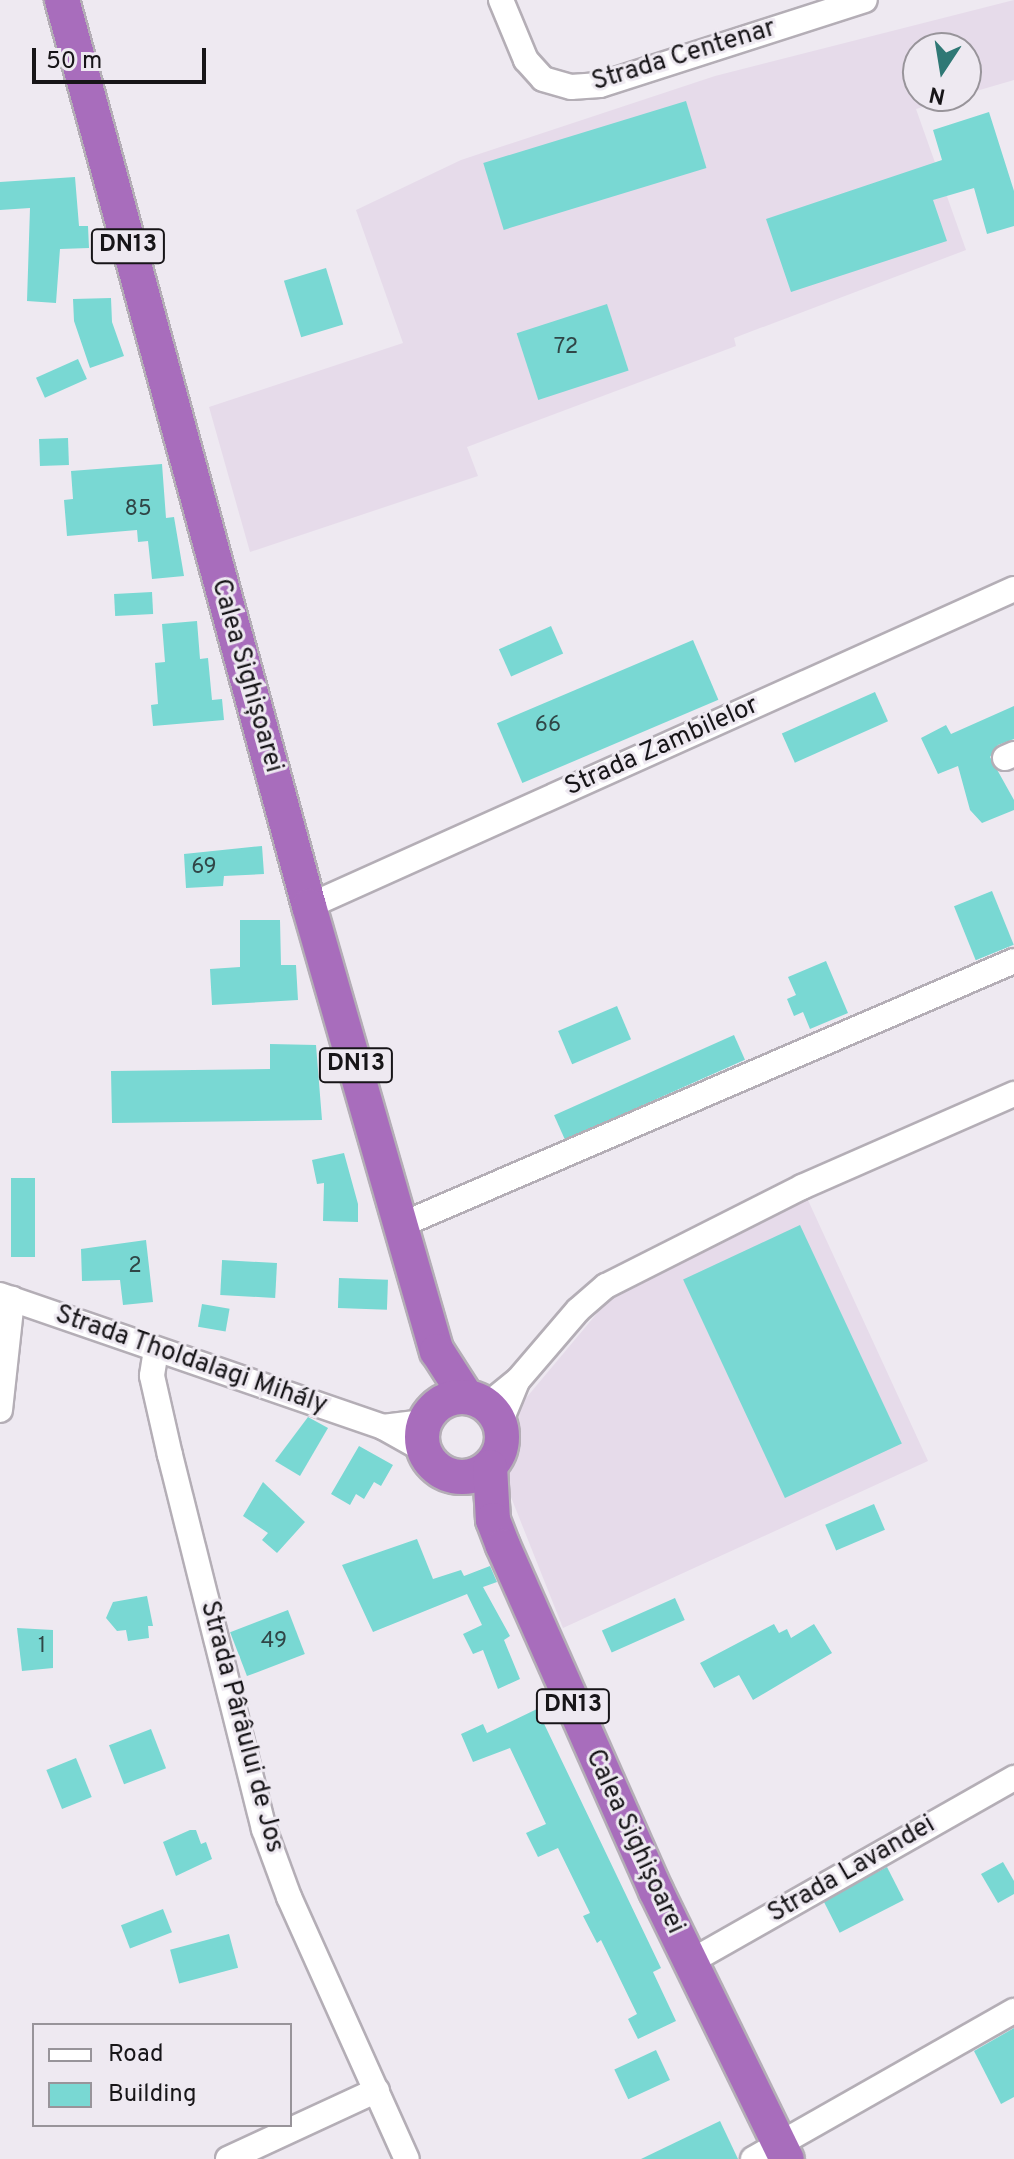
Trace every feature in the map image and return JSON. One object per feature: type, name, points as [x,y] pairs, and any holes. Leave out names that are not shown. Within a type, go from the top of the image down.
[{"type":"highway","name":"Calea Sighișoarei","points":[[62,0],[309,906],[456,1417]]},
{"type":"highway","name":"DN13","points":[[456,1417],[444,1473],[474,1472]]},
{"type":"highway","points":[[456,1417],[501,1446],[474,1472]]},
{"type":"highway","name":"Calea Sighișoarei","points":[[474,1472],[773,2154]]},
{"type":"street","name":"Strada Centenar","points":[[501,0],[526,60],[543,79],[571,87],[600,85],[865,0]]},
{"type":"street","name":"Strada Zambilelor","points":[[309,906],[1014,589]]},
{"type":"street","points":[[401,1225],[1014,961]]},
{"type":"street","points":[[456,1417],[518,1380],[578,1310],[606,1286],[802,1187],[1014,1094]]},
{"type":"street","points":[[0,1410],[6,1297]]},
{"type":"street","name":"Strada Tholdalagi Mihály","points":[[6,1297],[383,1427],[456,1417]]},
{"type":"street","name":"Strada Pârâului de Jos","points":[[156,1350],[152,1376],[264,1829],[289,1897],[407,2159]]},
{"type":"street","name":"Strada Lavandei","points":[[690,1962],[1014,1778]]},
{"type":"street","points":[[773,2154],[1014,2011]]},
{"type":"street","points":[[228,2159],[377,2090]]},
{"type":"shaded area","points":[[1014,0],[1014,80],[982,89],[982,32],[902,32],[902,112],[917,112],[966,250],[734,338],[736,346],[467,447],[478,476],[250,552],[209,407],[403,343],[356,210],[461,160],[715,76]]},
{"type":"shaded area","points":[[807,1198],[928,1461],[563,1628],[503,1477],[514,1447],[516,1410],[609,1299]]},
{"type":"building","points":[[686,101],[706,168],[504,230],[483,163]]},
{"type":"building","points":[[989,112],[1014,191],[1014,226],[987,234],[974,188],[933,200],[947,241],[791,292],[766,219],[942,160],[933,130]]},
{"type":"building","points":[[75,177],[79,226],[88,226],[89,248],[60,249],[56,303],[27,301],[30,208],[0,210],[0,182]]},
{"type":"building","points":[[326,268],[343,324],[301,337],[284,281]]},
{"type":"building","points":[[111,298],[112,322],[124,356],[90,368],[74,321],[73,299]]},
{"type":"building","points":[[607,304],[629,371],[538,400],[517,333]]},
{"type":"building","points":[[78,359],[87,379],[45,398],[36,378]]},
{"type":"building","points":[[68,438],[69,465],[40,466],[39,439]]},
{"type":"building","points":[[162,464],[166,518],[174,517],[184,576],[152,579],[148,541],[138,542],[137,530],[67,536],[64,500],[73,499],[71,471]]},
{"type":"building","points":[[152,592],[153,614],[115,616],[114,594]]},
{"type":"building","points":[[197,621],[200,659],[208,658],[212,700],[222,699],[224,720],[153,726],[151,705],[158,704],[155,663],[165,662],[162,624]]},
{"type":"building","points":[[551,626],[563,653],[511,677],[499,649]]},
{"type":"building","points":[[693,640],[718,700],[522,783],[497,723]]},
{"type":"building","points":[[875,692],[888,721],[795,763],[782,733]]},
{"type":"building","points":[[1014,706],[1014,739],[998,745],[990,757],[1014,800],[1014,810],[982,823],[970,810],[958,766],[938,774],[921,738],[946,725],[951,734]]},
{"type":"building","points":[[262,846],[264,874],[224,876],[223,886],[186,888],[184,854]]},
{"type":"building","points":[[992,891],[1014,945],[976,960],[954,906]]},
{"type":"building","points":[[240,920],[280,920],[281,965],[296,965],[298,1000],[212,1005],[210,969],[240,967]]},
{"type":"building","points":[[826,961],[848,1013],[810,1029],[803,1012],[794,1016],[787,999],[796,995],[788,977]]},
{"type":"building","points":[[617,1006],[631,1039],[572,1064],[558,1031]]},
{"type":"building","points":[[734,1035],[745,1060],[565,1140],[554,1115]]},
{"type":"building","points":[[270,1044],[316,1045],[322,1120],[112,1123],[111,1071],[270,1069]]},
{"type":"building","points":[[344,1153],[358,1204],[358,1222],[323,1221],[324,1183],[317,1184],[312,1160]]},
{"type":"building","points":[[11,1178],[35,1178],[35,1257],[11,1257]]},
{"type":"building","points":[[800,1225],[902,1443],[785,1498],[683,1280]]},
{"type":"building","points":[[146,1240],[153,1302],[123,1305],[120,1280],[82,1281],[81,1249]]},
{"type":"building","points":[[222,1260],[277,1263],[275,1298],[220,1295]]},
{"type":"building","points":[[339,1278],[388,1280],[387,1310],[338,1308]]},
{"type":"building","points":[[202,1304],[230,1309],[226,1332],[198,1327]]},
{"type":"building","points":[[308,1417],[328,1428],[300,1476],[275,1461]]},
{"type":"building","points":[[359,1446],[393,1465],[381,1486],[374,1482],[364,1499],[356,1494],[350,1505],[331,1494]]},
{"type":"building","points":[[263,1482],[305,1522],[277,1553],[262,1540],[268,1533],[243,1516]]},
{"type":"building","points":[[874,1504],[885,1530],[836,1550],[825,1525]]},
{"type":"building","points":[[417,1539],[433,1579],[461,1570],[464,1576],[490,1566],[497,1582],[483,1587],[510,1636],[504,1640],[520,1679],[498,1689],[483,1650],[473,1654],[463,1634],[482,1625],[467,1594],[373,1632],[342,1565]]},
{"type":"building","points":[[147,1596],[153,1626],[148,1626],[149,1638],[128,1641],[126,1630],[117,1631],[106,1618],[113,1602]]},
{"type":"building","points":[[675,1598],[685,1620],[612,1652],[602,1631]]},
{"type":"building","points":[[288,1610],[305,1654],[247,1676],[230,1632]]},
{"type":"building","points":[[774,1624],[779,1633],[787,1629],[791,1638],[814,1624],[832,1653],[753,1700],[739,1675],[714,1688],[700,1663]]},
{"type":"building","points":[[17,1628],[53,1630],[53,1668],[22,1671]]},
{"type":"building","points":[[537,1709],[661,1968],[653,1972],[676,2021],[638,2039],[628,2019],[637,2014],[601,1940],[597,1943],[583,1916],[590,1913],[558,1848],[538,1857],[526,1833],[546,1824],[510,1748],[473,1762],[461,1734],[483,1724],[487,1733]]},
{"type":"building","points":[[151,1729],[166,1768],[124,1784],[109,1745]]},
{"type":"building","points":[[76,1758],[92,1797],[62,1809],[46,1770]]},
{"type":"building","points":[[196,1830],[201,1844],[206,1842],[212,1859],[176,1876],[163,1842]]},
{"type":"building","points":[[1003,1862],[1014,1881],[1014,1894],[998,1903],[981,1874]]},
{"type":"building","points":[[887,1867],[904,1900],[840,1933],[823,1900]]},
{"type":"building","points":[[163,1909],[172,1932],[130,1948],[121,1925]]},
{"type":"building","points":[[229,1934],[238,1968],[179,1984],[170,1950]]},
{"type":"building","points":[[1014,2028],[1014,2097],[1001,2104],[974,2051]]},
{"type":"building","points":[[656,2050],[670,2080],[628,2099],[614,2069]]},
{"type":"building","points":[[720,2121],[738,2159],[641,2159]]}]
